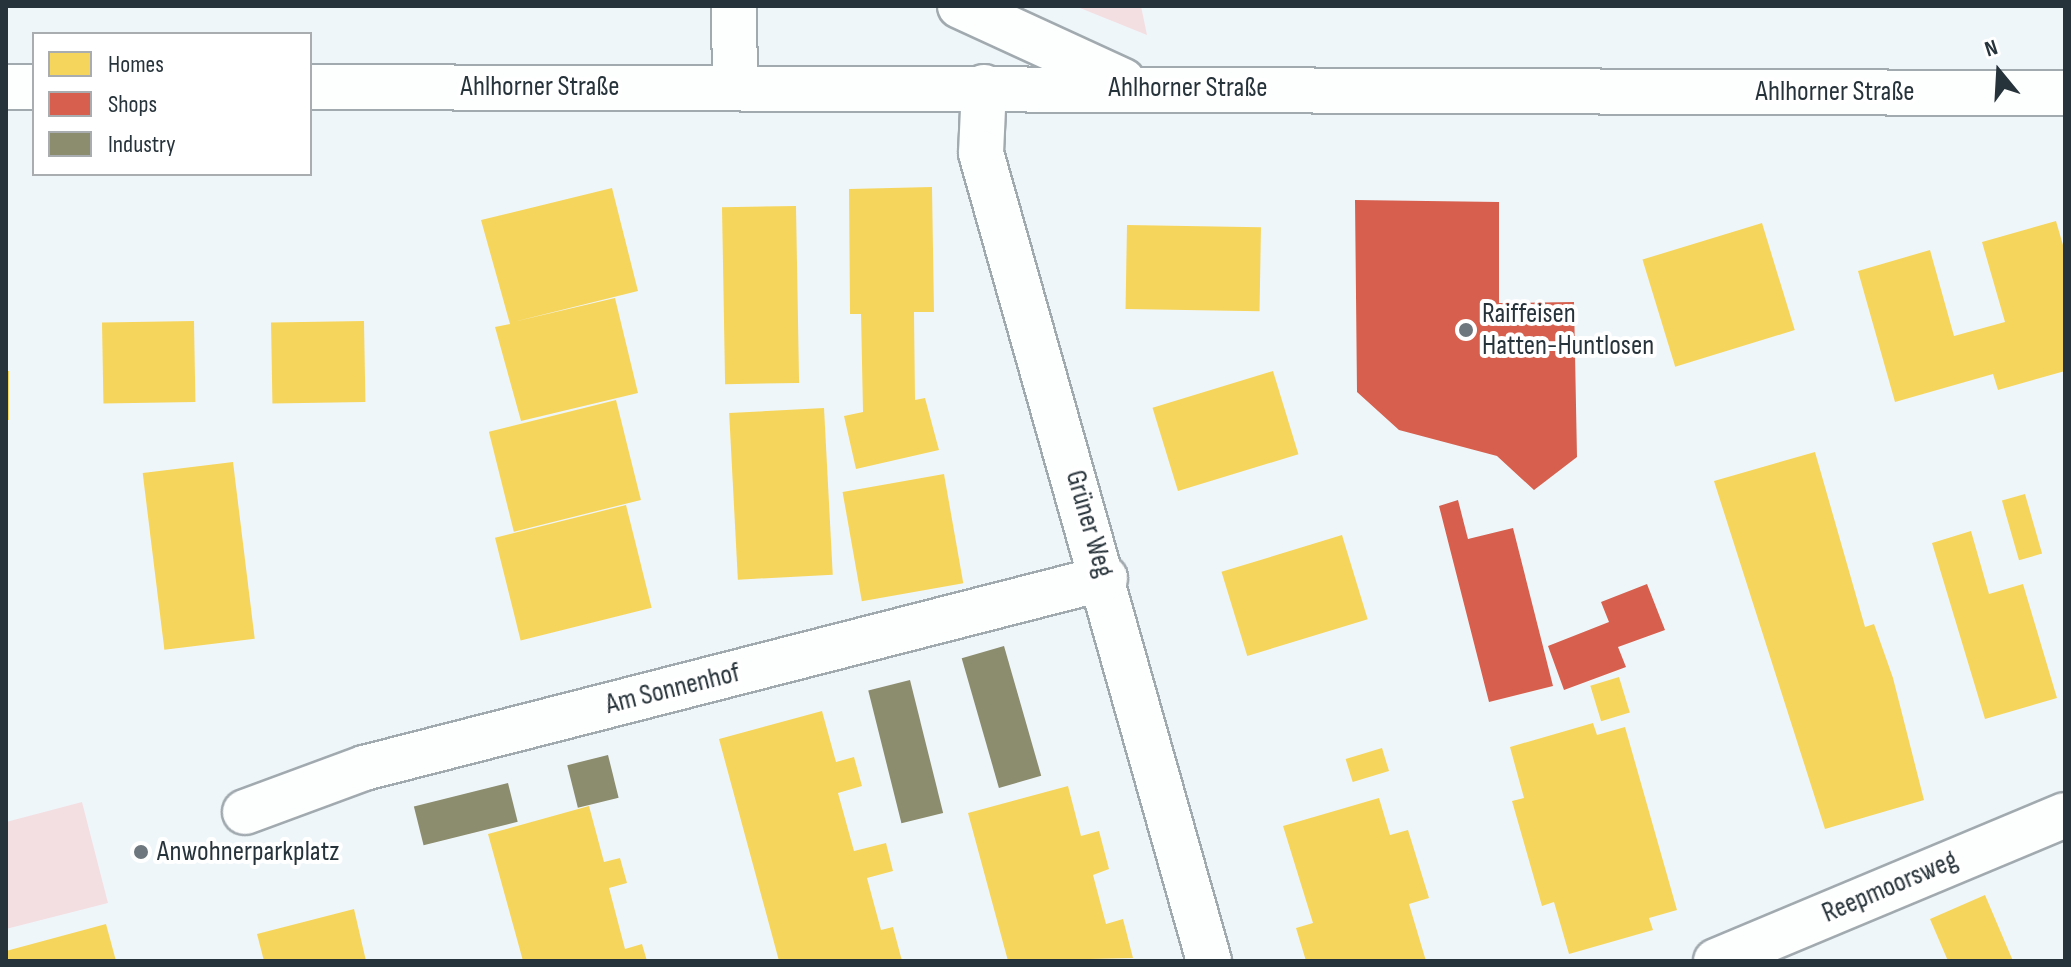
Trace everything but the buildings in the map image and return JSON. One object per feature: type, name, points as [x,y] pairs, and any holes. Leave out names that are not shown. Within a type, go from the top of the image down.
[{"type":"street","points":[[734,6],[735,87]]},
{"type":"street","points":[[960,6],[1136,88]]},
{"type":"street","points":[[6,87],[32,87]]},
{"type":"street","name":"Ahlhorner Straße","points":[[312,87],[2065,93]]},
{"type":"street","name":"Grüner Weg","points":[[984,87],[981,153],[1105,578],[1209,961]]},
{"type":"street","name":"Am Sonnenhof","points":[[245,812],[364,768],[1105,578]]},
{"type":"street","name":"Reepmoorsweg","points":[[1716,961],[2065,815]]},
{"type":"shaded area","points":[[1075,6],[1141,6],[1147,35]]},
{"type":"shaded area","points":[[82,802],[108,903],[6,929],[6,822]]},
{"type":"place","name":"Raiffeisen Hatten-Huntlosen","points":[[1466,330]]},
{"type":"place","name":"Anwohnerparkplatz","points":[[141,852]]}]
